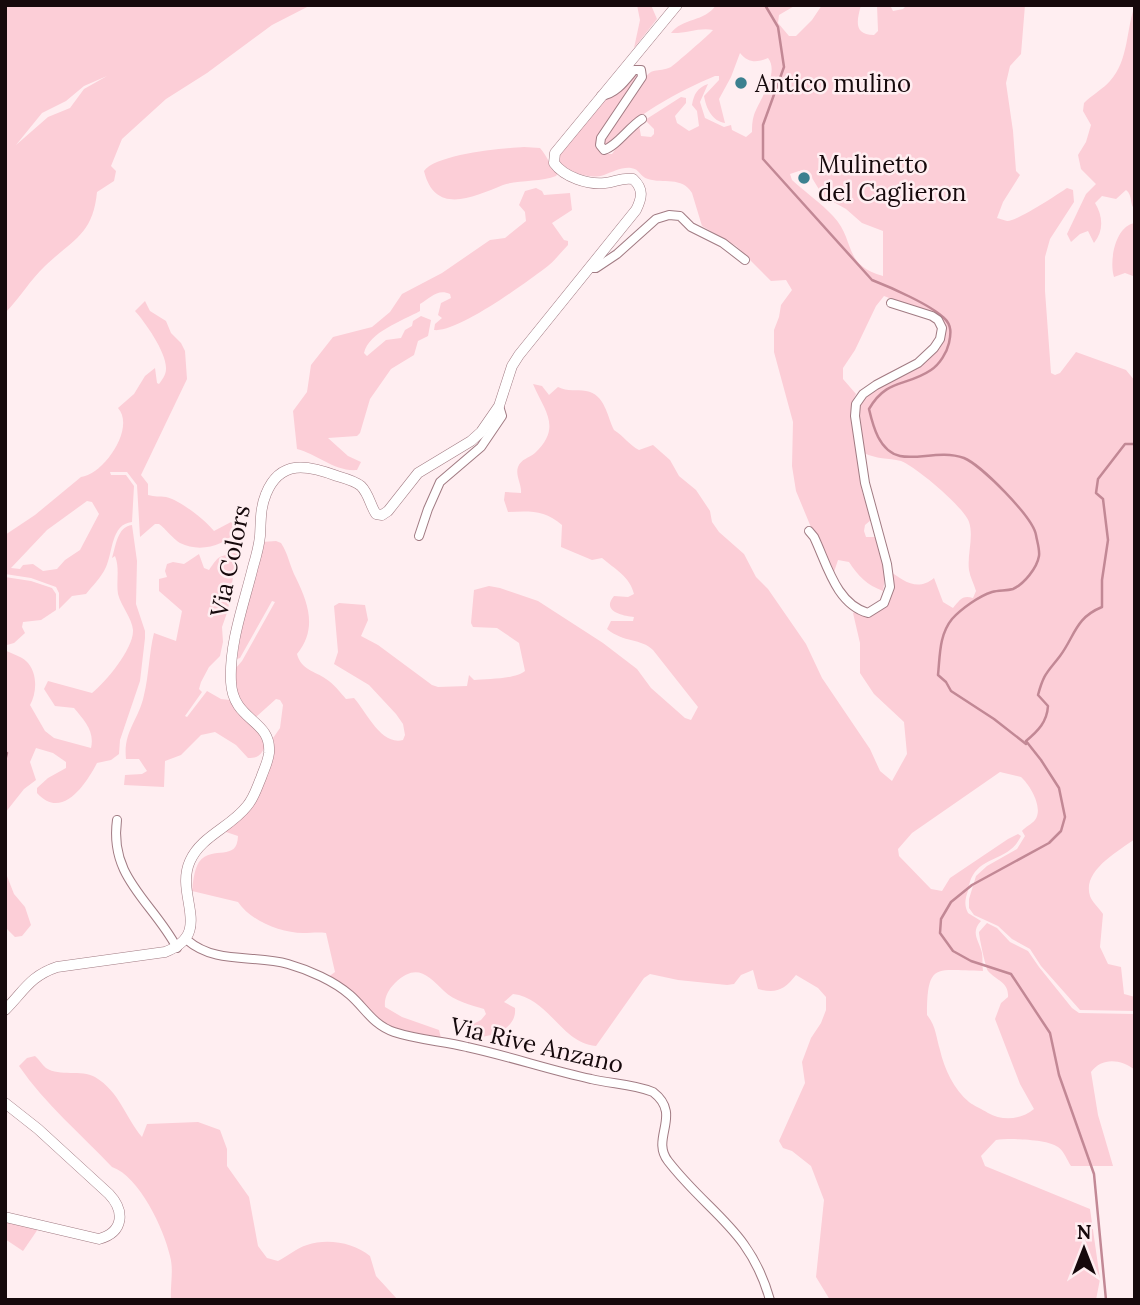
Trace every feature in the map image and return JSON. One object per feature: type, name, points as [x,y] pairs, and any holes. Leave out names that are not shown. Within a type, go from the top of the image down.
[{"type":"street","points":[[601,96],[677,5]]},
{"type":"street","points":[[601,96],[609,95],[618,89],[635,70],[641,71],[642,78],[601,138],[600,145],[604,150],[642,119]]},
{"type":"street","name":"Via Colors","points":[[187,940],[191,922],[186,885],[189,862],[200,846],[246,808],[267,762],[268,740],[261,728],[239,709],[235,702],[231,676],[237,629],[258,549],[262,505],[270,486],[290,470],[305,465],[359,484],[376,514],[382,515],[418,472],[471,441],[481,432],[499,406],[512,366],[636,211],[642,195],[633,179],[594,183],[567,175],[554,163],[555,153],[601,96]]},
{"type":"street","points":[[591,268],[596,268],[617,254],[656,219],[669,215],[680,216],[691,227],[723,243],[745,260]]},
{"type":"street","points":[[808,531],[814,537],[844,598],[859,610],[868,613],[884,603],[890,579],[864,484],[855,416],[856,404],[863,394],[876,385],[928,355],[940,339],[942,328],[932,316],[891,303]]},
{"type":"street","points":[[419,536],[440,482],[481,447],[494,431],[502,416],[499,406]]},
{"type":"street","points":[[117,820],[116,852],[123,870],[177,948]]},
{"type":"street","points":[[5,1010],[33,978],[42,972],[57,967],[153,954],[177,948],[187,940]]},
{"type":"street","name":"Via Rive Anzano","points":[[187,940],[223,957],[251,957],[289,964],[321,977],[352,997],[373,1021],[392,1031],[470,1047],[550,1070],[653,1092],[661,1097],[668,1117],[663,1136],[666,1159],[745,1243],[763,1275],[770,1300]]},
{"type":"street","points":[[5,1103],[38,1129],[109,1194],[117,1202],[121,1213],[116,1230],[99,1239],[5,1217]]},
{"type":"shaded area","points":[[5,5],[311,5],[272,25],[207,73],[166,99],[122,139],[111,166],[116,171],[114,181],[97,192],[95,206],[86,227],[40,271],[5,313]],"holes":[[[107,76],[84,89],[70,108],[48,117],[16,145],[42,113],[66,101],[84,86]]]},
{"type":"shaded area","points":[[637,5],[651,5],[657,19],[634,48],[640,20]]},
{"type":"shaded area","points":[[716,5],[796,5],[779,15],[778,23],[789,36],[796,36],[822,5],[861,5],[858,26],[863,32],[874,35],[878,31],[877,5],[890,5],[893,11],[903,9],[907,5],[1025,5],[1021,54],[1010,66],[1006,83],[1016,171],[1020,175],[1003,202],[997,218],[1012,220],[1067,188],[1073,190],[1074,202],[1050,239],[1045,257],[1051,373],[1060,373],[1076,352],[1126,370],[1135,381],[1135,839],[1096,870],[1089,887],[1091,898],[1103,914],[1100,947],[1108,964],[1121,967],[1124,994],[1135,997],[1135,1011],[1080,1010],[1041,966],[1030,949],[1012,939],[998,926],[974,915],[969,908],[976,876],[987,866],[1017,849],[1025,836],[1022,831],[1037,815],[1035,797],[1021,777],[1000,772],[912,833],[898,849],[899,856],[931,889],[942,891],[950,878],[1008,839],[1018,834],[1021,836],[1010,850],[978,869],[970,883],[965,905],[968,913],[981,921],[976,929],[976,937],[982,953],[983,971],[945,970],[938,972],[929,985],[927,1015],[934,1027],[944,1064],[954,1085],[971,1103],[993,1116],[1005,1118],[1017,1117],[1034,1109],[1020,1084],[995,1019],[1001,1003],[1008,997],[1008,992],[988,971],[986,965],[979,932],[987,923],[997,928],[1010,942],[1028,951],[1072,1008],[1079,1013],[1135,1014],[1135,1070],[1112,1061],[1095,1067],[1091,1072],[1098,1115],[1113,1166],[1071,1166],[1058,1147],[1046,1142],[1028,1140],[996,1140],[981,1156],[985,1166],[1090,1209],[1100,1279],[1096,1300],[830,1300],[816,1277],[824,1200],[811,1166],[792,1151],[783,1148],[779,1141],[805,1083],[802,1062],[826,1010],[826,997],[818,988],[796,975],[788,984],[770,991],[758,989],[753,970],[741,975],[734,984],[727,985],[650,974],[644,978],[596,1046],[573,1037],[536,1003],[513,994],[504,1002],[515,1008],[515,1015],[508,1026],[497,1033],[476,1037],[471,1032],[473,1024],[486,1014],[484,1009],[453,997],[421,973],[409,973],[388,991],[385,1007],[402,1017],[439,1030],[441,1038],[394,1028],[376,1018],[327,978],[335,972],[326,933],[294,932],[275,928],[258,920],[238,902],[192,891],[199,862],[211,854],[229,851],[237,844],[238,836],[226,832],[225,829],[245,812],[271,741],[280,728],[283,705],[280,700],[276,699],[256,717],[241,703],[234,691],[235,669],[275,602],[272,601],[237,659],[241,626],[262,542],[281,543],[307,607],[309,626],[297,654],[302,664],[332,683],[346,699],[354,698],[375,726],[388,738],[403,740],[405,735],[403,724],[396,714],[369,685],[334,664],[338,652],[334,606],[339,603],[365,605],[368,620],[361,636],[378,645],[432,685],[467,686],[469,675],[474,680],[493,679],[515,676],[525,671],[519,643],[497,628],[473,627],[471,623],[474,590],[489,586],[538,601],[603,643],[637,669],[651,688],[685,718],[691,720],[698,707],[653,650],[607,629],[611,621],[633,621],[634,617],[615,612],[610,605],[614,596],[628,597],[634,594],[626,578],[602,558],[592,560],[561,547],[562,525],[549,516],[530,512],[508,512],[504,500],[505,492],[521,493],[518,467],[535,453],[548,435],[549,419],[533,384],[542,386],[549,395],[558,387],[592,393],[604,406],[614,430],[632,446],[639,450],[653,445],[670,460],[679,476],[696,490],[710,511],[712,522],[719,532],[744,554],[756,577],[768,589],[806,644],[822,678],[870,749],[880,771],[892,781],[907,754],[904,722],[874,694],[860,673],[860,643],[853,613],[870,608],[880,601],[886,587],[888,570],[916,585],[934,578],[943,602],[953,608],[964,598],[973,598],[976,591],[969,570],[970,528],[965,515],[958,507],[908,464],[864,453],[853,412],[872,383],[925,354],[932,346],[939,323],[915,308],[884,296],[843,368],[843,379],[856,394],[851,405],[851,419],[860,462],[862,491],[871,520],[865,525],[864,531],[866,537],[877,537],[884,570],[883,591],[863,580],[849,562],[838,560],[832,578],[796,491],[792,466],[793,422],[774,352],[774,330],[781,305],[792,290],[786,280],[771,281],[736,246],[702,226],[692,193],[683,184],[648,179],[631,168],[604,175],[586,176],[558,162],[557,157],[602,100],[614,95],[635,74],[640,76],[607,127],[596,137],[597,147],[604,154],[612,154],[625,136],[639,125],[641,136],[651,137],[654,129],[645,120],[681,97],[686,98],[686,103],[675,116],[677,123],[689,131],[699,126],[697,111],[692,105],[695,95],[708,84],[700,102],[705,118],[724,127],[731,125],[732,130],[746,137],[752,132],[754,115],[770,79],[771,64],[768,58],[753,61],[740,53],[719,99],[725,123],[713,117],[705,101],[704,96],[719,80],[719,76],[715,76],[657,105],[607,145],[603,144],[603,140],[648,74],[671,67],[713,30],[671,33]],"holes":[[[799,171],[809,173],[823,196],[846,209],[862,223],[883,231],[883,276],[870,271],[855,259],[840,225],[792,180],[790,174]]]},
{"type":"shaded area","points":[[1135,5],[1135,210],[1126,190],[1116,199],[1102,196],[1095,203],[1101,223],[1100,234],[1094,243],[1088,231],[1071,242],[1067,234],[1086,194],[1096,184],[1081,169],[1078,155],[1086,142],[1091,125],[1083,111],[1084,103],[1107,84],[1121,64]]},
{"type":"shaded area","points":[[524,147],[540,148],[558,173],[556,176],[509,183],[468,198],[456,199],[437,194],[429,185],[424,171],[431,165],[455,156]]},
{"type":"shaded area","points":[[536,188],[544,195],[570,193],[572,210],[552,223],[564,240],[568,241],[568,245],[547,267],[506,296],[458,324],[434,330],[435,324],[442,318],[438,315],[441,303],[451,298],[450,294],[442,292],[420,304],[420,311],[372,339],[364,353],[367,356],[386,340],[401,338],[413,321],[421,316],[431,320],[428,336],[418,341],[414,355],[391,369],[370,399],[360,433],[357,436],[328,438],[348,456],[361,462],[357,470],[334,466],[297,449],[293,411],[307,392],[311,365],[333,337],[372,327],[390,312],[402,294],[442,273],[490,240],[505,238],[526,221],[525,212],[519,205],[525,191]]},
{"type":"shaded area","points":[[1135,223],[1135,274],[1133,276],[1125,273],[1114,277],[1112,262],[1118,237],[1123,230]]},
{"type":"shaded area","points":[[145,301],[150,311],[166,321],[171,333],[185,351],[187,379],[141,475],[148,484],[148,495],[166,497],[178,502],[199,516],[214,531],[231,522],[238,530],[219,544],[203,548],[180,543],[159,524],[155,524],[140,537],[137,485],[127,472],[110,472],[111,475],[126,475],[134,486],[132,522],[125,524],[116,533],[106,567],[97,581],[86,594],[72,596],[59,609],[59,593],[56,587],[31,578],[5,574],[5,535],[35,515],[81,477],[99,468],[120,438],[123,427],[118,408],[134,394],[145,376],[155,368],[157,383],[164,377],[166,369],[163,355],[135,311]],"holes":[[[87,501],[92,502],[99,514],[80,550],[57,569],[43,571],[33,564],[23,565],[20,569],[11,568],[47,530]]]},
{"type":"shaded area","points":[[132,525],[137,561],[136,604],[145,638],[140,681],[120,740],[119,754],[111,760],[97,763],[80,789],[64,801],[55,803],[46,801],[37,793],[37,788],[66,768],[66,762],[53,753],[36,748],[30,762],[36,780],[24,789],[5,813],[5,650],[24,659],[33,671],[35,689],[30,705],[45,731],[54,738],[91,748],[88,726],[74,708],[55,706],[44,689],[48,681],[92,693],[111,673],[129,646],[133,630],[118,594],[117,565],[115,556],[112,558],[120,533]]},
{"type":"shaded area","points":[[199,554],[204,568],[209,570],[219,558],[239,554],[222,627],[220,656],[209,667],[199,689],[202,692],[185,716],[187,717],[207,691],[221,699],[230,700],[260,730],[266,745],[260,755],[248,758],[236,745],[215,732],[201,735],[181,755],[165,761],[164,787],[124,785],[125,775],[147,771],[139,759],[126,759],[126,749],[129,733],[144,695],[154,633],[176,641],[182,611],[159,591],[159,579],[167,577],[167,564],[184,564]]},
{"type":"shaded area","points":[[5,577],[52,588],[56,594],[56,610],[41,620],[23,622],[25,633],[5,649]]},
{"type":"shaded area","points":[[5,871],[14,894],[25,907],[31,925],[22,936],[15,937],[5,927]]},
{"type":"shaded area","points":[[35,1056],[52,1071],[83,1073],[104,1083],[142,1137],[147,1124],[198,1122],[220,1130],[227,1149],[227,1166],[249,1197],[258,1246],[267,1258],[278,1261],[315,1243],[349,1245],[370,1256],[376,1276],[398,1300],[171,1300],[170,1256],[149,1205],[132,1181],[112,1167],[29,1080],[19,1066],[27,1058]]},
{"type":"shaded area","points":[[5,1221],[38,1229],[23,1251],[5,1239]]},
{"type":"waterway","points":[[765,5],[778,27],[784,67],[763,125],[763,159],[872,280],[930,308],[944,318],[950,327],[948,346],[937,365],[922,375],[883,392],[869,409],[878,437],[887,449],[900,456],[947,455],[964,458],[993,481],[1016,505],[1026,516],[1036,535],[1039,556],[1036,566],[1026,580],[1013,589],[982,596],[952,619],[942,639],[938,675],[951,691],[1026,744]]},
{"type":"waterway","points":[[1106,1300],[1094,1174],[1059,1075],[1050,1033],[1011,974],[971,961],[953,951],[940,933],[941,919],[951,902],[972,885],[1049,843],[1061,831],[1065,817],[1059,788],[1026,741],[1038,730],[1046,717],[1048,706],[1038,695],[1044,677],[1081,622],[1102,607],[1102,580],[1108,540],[1103,499],[1096,493],[1098,479],[1125,444],[1135,444]]},
{"type":"waterway","points":[[5,761],[7,753]]},
{"type":"place","name":"Antico mulino","points":[[741,83]]},
{"type":"place","name":"Mulinetto del Caglieron","points":[[804,178]]}]
